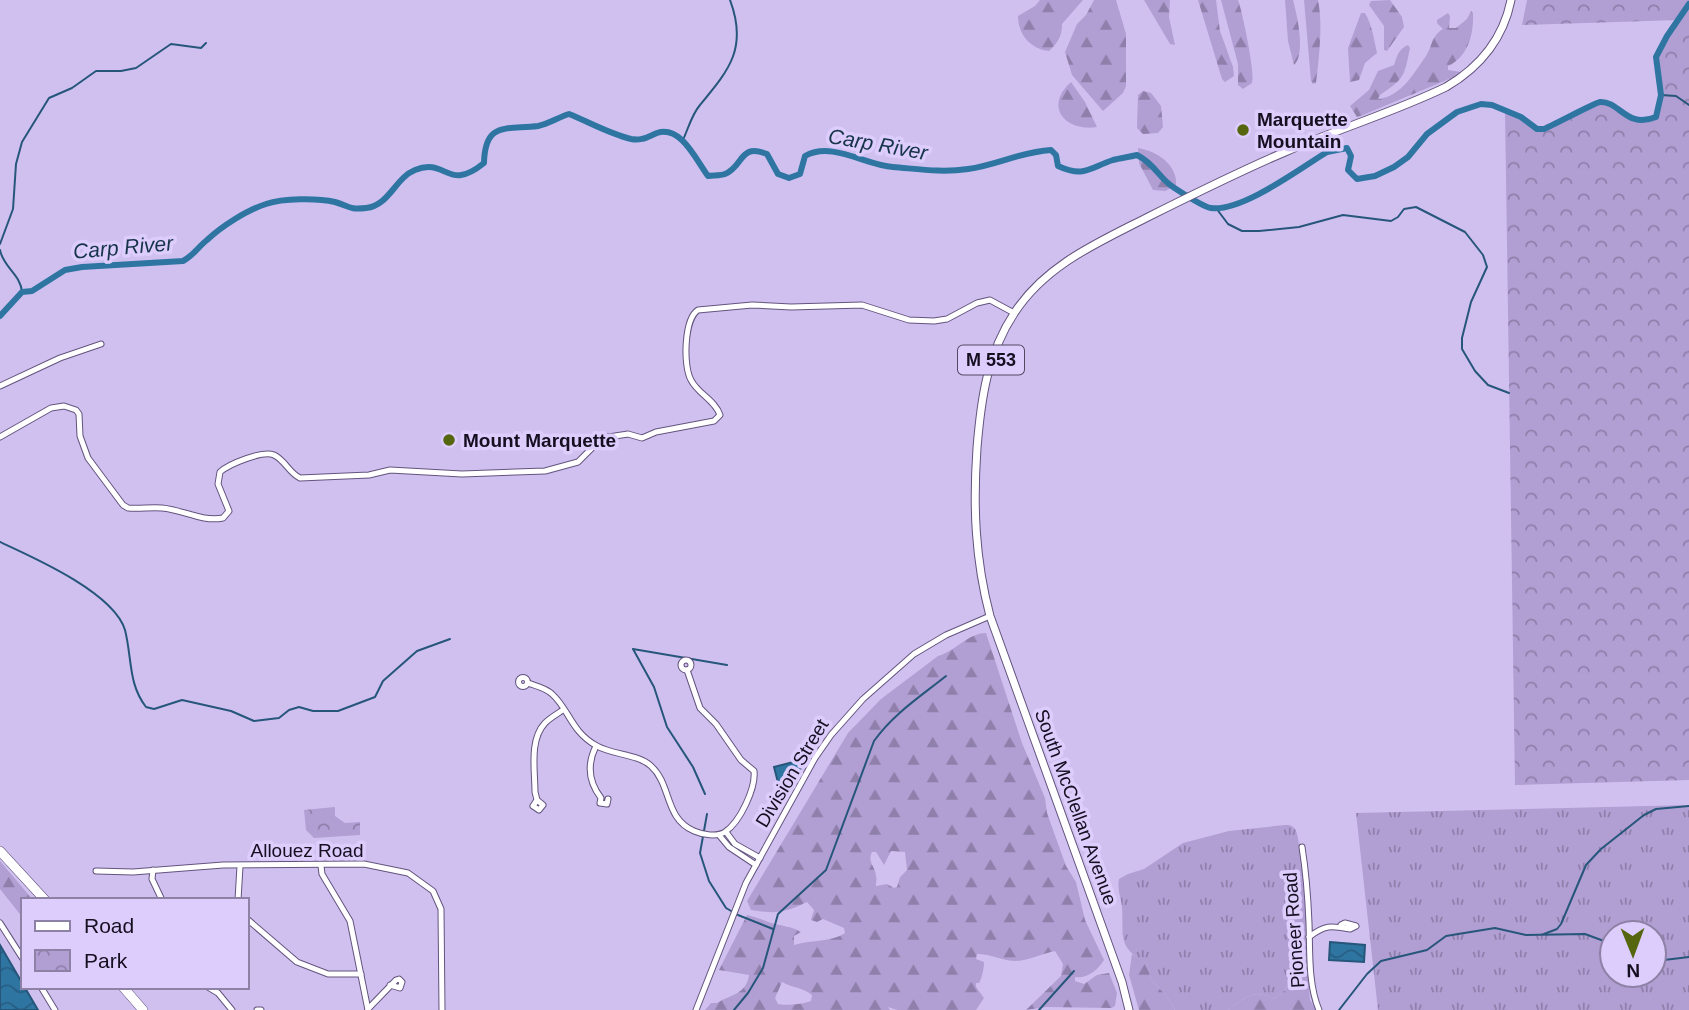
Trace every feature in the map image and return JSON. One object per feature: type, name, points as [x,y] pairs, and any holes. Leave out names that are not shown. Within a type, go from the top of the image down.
[{"type":"highway","points":[[0,851],[43,898]]},
{"type":"highway","points":[[126,989],[144,1010]]},
{"type":"main road","name":"M 553","points":[[990,615],[980,575],[975,535],[974,488],[978,430],[989,365],[1014,313],[1042,280],[1074,255],[1195,193],[1285,152],[1435,93],[1462,78],[1487,55],[1499,37],[1511,0]]},
{"type":"main road","name":"South McClellan Avenue","points":[[990,615],[1122,982],[1129,1010]]},
{"type":"street","points":[[0,437],[51,408],[64,406],[76,410],[79,414],[80,436],[88,458],[123,505],[162,508],[215,520],[223,518],[229,511],[218,484],[220,472],[266,453],[274,455],[300,478],[369,475],[390,470],[462,474],[545,471],[578,462],[602,438],[628,434],[642,438],[656,432],[714,421],[720,415],[717,408],[691,382],[687,371],[688,325],[692,314],[698,310],[752,305],[862,305],[909,320],[940,320],[959,314],[982,300],[990,300],[1014,313]]},
{"type":"street","points":[[0,386],[61,358],[101,344]]},
{"type":"street","name":"Division Street","points":[[696,1010],[736,905],[815,758],[851,711],[914,654],[946,635],[990,615]]},
{"type":"street","points":[[687,670],[700,708],[716,724],[741,760],[754,771],[755,784],[742,811],[722,833]]},
{"type":"street","points":[[528,683],[553,694],[575,729],[596,746],[646,762],[654,768],[677,819],[694,831],[706,834],[722,833],[760,858]]},
{"type":"street","points":[[537,800],[535,769],[538,734],[546,721],[563,710]]},
{"type":"street","points":[[596,746],[591,756],[590,777],[594,790],[600,797]]},
{"type":"street","points":[[722,833],[729,846],[756,865]]},
{"type":"street","name":"Pioneer Road","points":[[1302,847],[1315,1000],[1319,1010]]},
{"type":"street","name":"Allouez Road","points":[[96,871],[191,866],[365,864],[408,873],[433,891],[441,909],[442,1010]]},
{"type":"street","points":[[239,898],[240,866]]},
{"type":"street","points":[[321,866],[322,874],[350,921],[368,1009]]},
{"type":"street","points":[[153,870],[152,879],[161,898]]},
{"type":"street","points":[[248,920],[297,962],[328,974],[361,974]]},
{"type":"street","points":[[0,923],[21,956]]},
{"type":"street","points":[[1309,937],[1321,929],[1341,925]]},
{"type":"street","points":[[368,1009],[390,985]]},
{"type":"street","points":[[42,989],[55,1010]]},
{"type":"street","points":[[211,989],[232,1010]]},
{"type":"green space","points":[[1040,0],[1083,0],[1062,24],[1059,39],[1049,51],[1031,44],[1020,29],[1018,16]]},
{"type":"green space","points":[[1094,0],[1116,0],[1126,34],[1126,86],[1123,93],[1103,111],[1072,75],[1065,52],[1077,24],[1086,15]]},
{"type":"green space","points":[[1144,0],[1170,0],[1169,17],[1175,45],[1170,44]]},
{"type":"green space","points":[[1198,0],[1216,0],[1220,31],[1234,76],[1225,82],[1222,79]]},
{"type":"green space","points":[[1221,0],[1238,0],[1242,16],[1253,78],[1252,83],[1243,89],[1238,85],[1238,64]]},
{"type":"green space","points":[[1285,0],[1293,0],[1298,24],[1300,44],[1298,60],[1294,65],[1288,41]]},
{"type":"green space","points":[[1304,0],[1318,0],[1319,9],[1319,52],[1316,83],[1313,84],[1311,81]]},
{"type":"green space","points":[[1390,0],[1402,17],[1404,27],[1387,51],[1384,50],[1384,26],[1369,5],[1371,1]]},
{"type":"green space","points":[[1527,0],[1689,0],[1689,780],[1515,785],[1505,110],[1535,127],[1544,129],[1600,102],[1607,103],[1637,120],[1656,117],[1661,95],[1656,57],[1678,20],[1522,25]]},
{"type":"green space","points":[[1471,11],[1471,37],[1465,51],[1448,66],[1448,70],[1461,74],[1357,117],[1350,106],[1369,90],[1378,71],[1394,65],[1400,51],[1408,45],[1410,48],[1402,76],[1378,99],[1394,94],[1412,77],[1434,38],[1443,29],[1437,20],[1448,13],[1449,28],[1456,28],[1467,19]]},
{"type":"green space","points":[[1361,13],[1365,13],[1369,22],[1377,53],[1365,63],[1359,80],[1350,82],[1348,48]]},
{"type":"green space","points":[[1071,82],[1085,102],[1097,127],[1076,126],[1062,116],[1059,100]]},
{"type":"green space","points":[[1143,91],[1151,93],[1161,106],[1163,127],[1158,133],[1143,134],[1137,128],[1138,95]]},
{"type":"green space","points":[[1138,148],[1165,160],[1174,172],[1176,186],[1165,191],[1153,190],[1139,163]]},
{"type":"green space","points":[[986,633],[1022,743],[1045,798],[1047,813],[1066,866],[1076,882],[1085,920],[1104,960],[1092,973],[1075,977],[1075,981],[1084,984],[1097,975],[1109,973],[1117,993],[1115,1006],[1026,1010],[1061,976],[1063,964],[1055,951],[1016,961],[977,954],[976,959],[984,962],[982,976],[976,987],[984,998],[976,1010],[897,1010],[888,1007],[890,1010],[705,1010],[711,1003],[717,1003],[745,987],[749,975],[719,970],[747,915],[801,932],[794,936],[794,945],[834,938],[845,933],[844,928],[823,919],[817,922],[811,920],[814,910],[807,902],[774,912],[751,910],[747,901],[848,733],[881,699],[938,656]],"holes":[[[891,851],[905,852],[907,870],[900,877],[897,887],[887,884],[876,886],[870,859],[872,852],[876,852],[884,865]],[[782,982],[808,992],[812,995],[811,1001],[778,1004],[775,998]]]},
{"type":"green space","points":[[1689,805],[1689,1010],[1378,1010],[1356,813]]},
{"type":"green space","points":[[335,807],[335,816],[345,823],[360,822],[360,835],[314,838],[306,830],[304,810]]},
{"type":"green space","points":[[1285,825],[1294,828],[1298,836],[1304,890],[1306,946],[1297,972],[1288,986],[1274,999],[1255,994],[1228,1010],[1175,1010],[1166,995],[1151,980],[1147,963],[1126,946],[1119,879],[1144,869],[1183,843],[1229,831]]},
{"type":"green space","points":[[0,861],[31,898],[21,898],[21,915],[0,889]]},
{"type":"green space","points":[[1306,953],[1310,1000],[1316,1010],[1228,1010],[1255,994],[1274,999],[1280,995],[1293,979]]},
{"type":"green space","points":[[1132,954],[1147,963],[1151,980],[1166,995],[1175,1010],[1139,1010],[1129,975]]},
{"type":"water","points":[[805,759],[787,797],[781,794],[774,767]]},
{"type":"water","points":[[1330,942],[1365,945],[1364,962],[1329,960]]},
{"type":"water","points":[[0,945],[21,981],[21,989],[26,989],[38,1010],[0,1010]]},
{"type":"waterway","points":[[683,140],[695,113],[733,57],[737,32],[730,0]]},
{"type":"waterway","name":"Carp River","points":[[0,316],[22,292],[32,291],[65,270],[183,261],[227,224],[266,204],[310,199],[335,202],[352,208],[366,208],[381,202],[402,179],[415,170],[426,167],[462,175],[484,163],[488,140],[499,130],[538,126],[569,114],[631,139],[641,139],[657,133],[673,134],[687,146],[708,176],[725,174],[751,151],[767,154],[778,174],[789,178],[800,174],[805,156],[826,151],[893,167],[939,171],[979,167],[1029,153],[1051,150],[1056,155],[1058,166],[1074,171],[1092,169],[1113,160],[1137,155],[1168,183],[1192,199],[1211,208],[1224,207],[1254,197],[1327,152],[1347,148],[1351,156],[1348,170],[1357,179],[1375,176],[1408,157],[1427,134],[1457,112],[1481,104],[1492,105],[1521,117],[1537,129],[1544,129],[1600,102],[1607,103],[1637,120],[1656,117],[1661,95],[1656,57],[1689,4]]},
{"type":"waterway","points":[[0,244],[13,209],[16,164],[22,142],[49,98],[72,88],[96,71],[136,68],[171,44],[201,48],[206,43]]},
{"type":"waterway","points":[[1661,95],[1676,96],[1689,105]]},
{"type":"waterway","points":[[1216,208],[1228,224],[1242,231],[1299,227],[1343,215],[1391,221],[1404,209],[1416,207],[1465,232],[1483,255],[1487,267],[1471,302],[1462,349],[1475,371],[1488,385],[1509,393]]},
{"type":"waterway","points":[[0,250],[19,281],[22,292]]},
{"type":"waterway","points":[[0,542],[72,578],[106,603],[118,616],[125,630],[136,689],[146,707],[154,709],[182,700],[231,711],[254,721],[279,718],[289,710],[299,707],[313,711],[338,711],[375,697],[383,681],[417,651],[450,639]]},
{"type":"waterway","points":[[705,794],[693,767],[667,727],[654,687],[633,649],[727,665]]},
{"type":"waterway","points":[[734,1010],[763,968],[778,914],[826,870],[874,741],[899,714],[946,676]]},
{"type":"waterway","points":[[1544,934],[1557,929],[1561,924],[1586,865],[1601,849],[1644,815],[1656,809],[1689,806]]},
{"type":"waterway","points":[[707,814],[700,853],[709,881],[726,908],[773,929]]},
{"type":"waterway","points":[[1339,1010],[1367,974],[1381,961],[1427,950],[1446,936],[1495,928],[1526,935],[1585,934],[1598,939]]},
{"type":"waterway","points":[[1668,960],[1689,957]]},
{"type":"waterway","points":[[1039,1010],[1074,971]]},
{"type":"place","name":"Marquette Mountain","points":[[1243,130]]},
{"type":"place","name":"Mount Marquette","points":[[449,440]]}]
